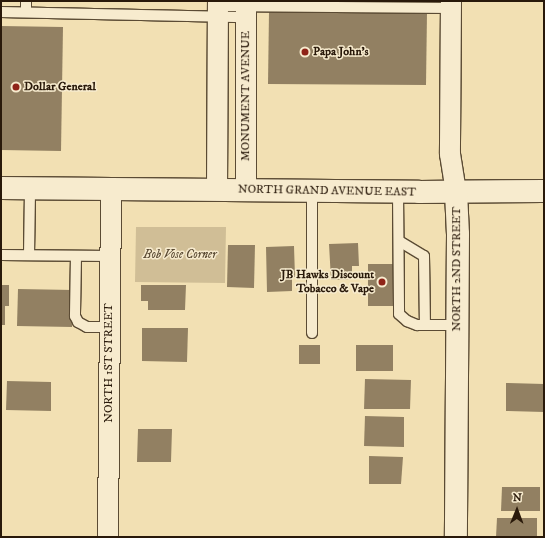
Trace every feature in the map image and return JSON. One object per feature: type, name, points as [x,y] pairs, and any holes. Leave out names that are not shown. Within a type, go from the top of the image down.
[{"type":"main road","name":"NORTH GRAND AVENUE EAST","points":[[1,188],[544,192]]},
{"type":"main road","name":"NORTH 2ND STREET","points":[[456,192],[458,234],[456,537]]},
{"type":"street","name":"NORTH 2ND STREET","points":[[451,5],[450,154],[456,192]]},
{"type":"street","points":[[217,190],[218,8]]},
{"type":"street","name":"MONUMENT AVENUE","points":[[246,8],[246,190]]},
{"type":"street","name":"NORTH 1ST STREET","points":[[108,537],[111,189]]},
{"type":"lane","points":[[26,1],[26,12]]},
{"type":"lane","points":[[1,12],[451,5]]},
{"type":"lane","points":[[29,255],[30,188]]},
{"type":"lane","points":[[312,191],[312,333]]},
{"type":"lane","points":[[398,192],[400,314],[406,321],[425,325],[457,326]]},
{"type":"lane","points":[[399,241],[424,256],[425,325]]},
{"type":"lane","points":[[1,255],[110,256]]},
{"type":"lane","points":[[76,256],[75,316],[78,322],[87,327],[110,327]]},
{"type":"green space","name":"Bob Vose Corner","points":[[136,227],[226,227],[225,283],[135,282]]},
{"type":"building","points":[[269,12],[427,13],[426,85],[268,84]]},
{"type":"building","points":[[1,26],[63,27],[61,151],[1,150]]},
{"type":"building","points":[[358,243],[359,266],[352,266],[352,279],[331,280],[329,244]]},
{"type":"building","points":[[228,245],[255,245],[254,288],[227,287]]},
{"type":"building","points":[[294,246],[295,277],[292,277],[292,291],[267,292],[266,247]]},
{"type":"building","points":[[368,264],[398,264],[397,306],[368,306]]},
{"type":"building","points":[[1,285],[9,285],[9,306],[5,306],[5,325],[1,325]]},
{"type":"building","points":[[141,285],[186,285],[185,310],[148,310],[148,301],[141,301]]},
{"type":"building","points":[[18,289],[73,290],[72,327],[17,326]]},
{"type":"building","points":[[142,328],[188,328],[187,362],[142,361]]},
{"type":"building","points":[[299,345],[320,345],[320,364],[299,364]]},
{"type":"building","points":[[356,345],[393,345],[393,371],[356,371]]},
{"type":"building","points":[[365,379],[411,380],[410,409],[364,409]]},
{"type":"building","points":[[7,381],[51,382],[51,411],[6,410]]},
{"type":"building","points":[[506,383],[544,384],[544,412],[506,411]]},
{"type":"building","points":[[365,416],[404,417],[404,447],[364,446]]},
{"type":"building","points":[[138,429],[172,429],[171,462],[137,462]]},
{"type":"building","points":[[369,456],[403,457],[401,484],[369,484]]},
{"type":"building","points":[[502,487],[540,487],[540,511],[501,511]]},
{"type":"building","points":[[497,518],[537,518],[537,537],[496,537]]},
{"type":"place","name":"Papa John's","points":[[305,52]]},
{"type":"place","name":"Dollar General","points":[[16,87]]},
{"type":"place","name":"JB Hawks Discount Tobacco & Vape","points":[[382,282]]}]
